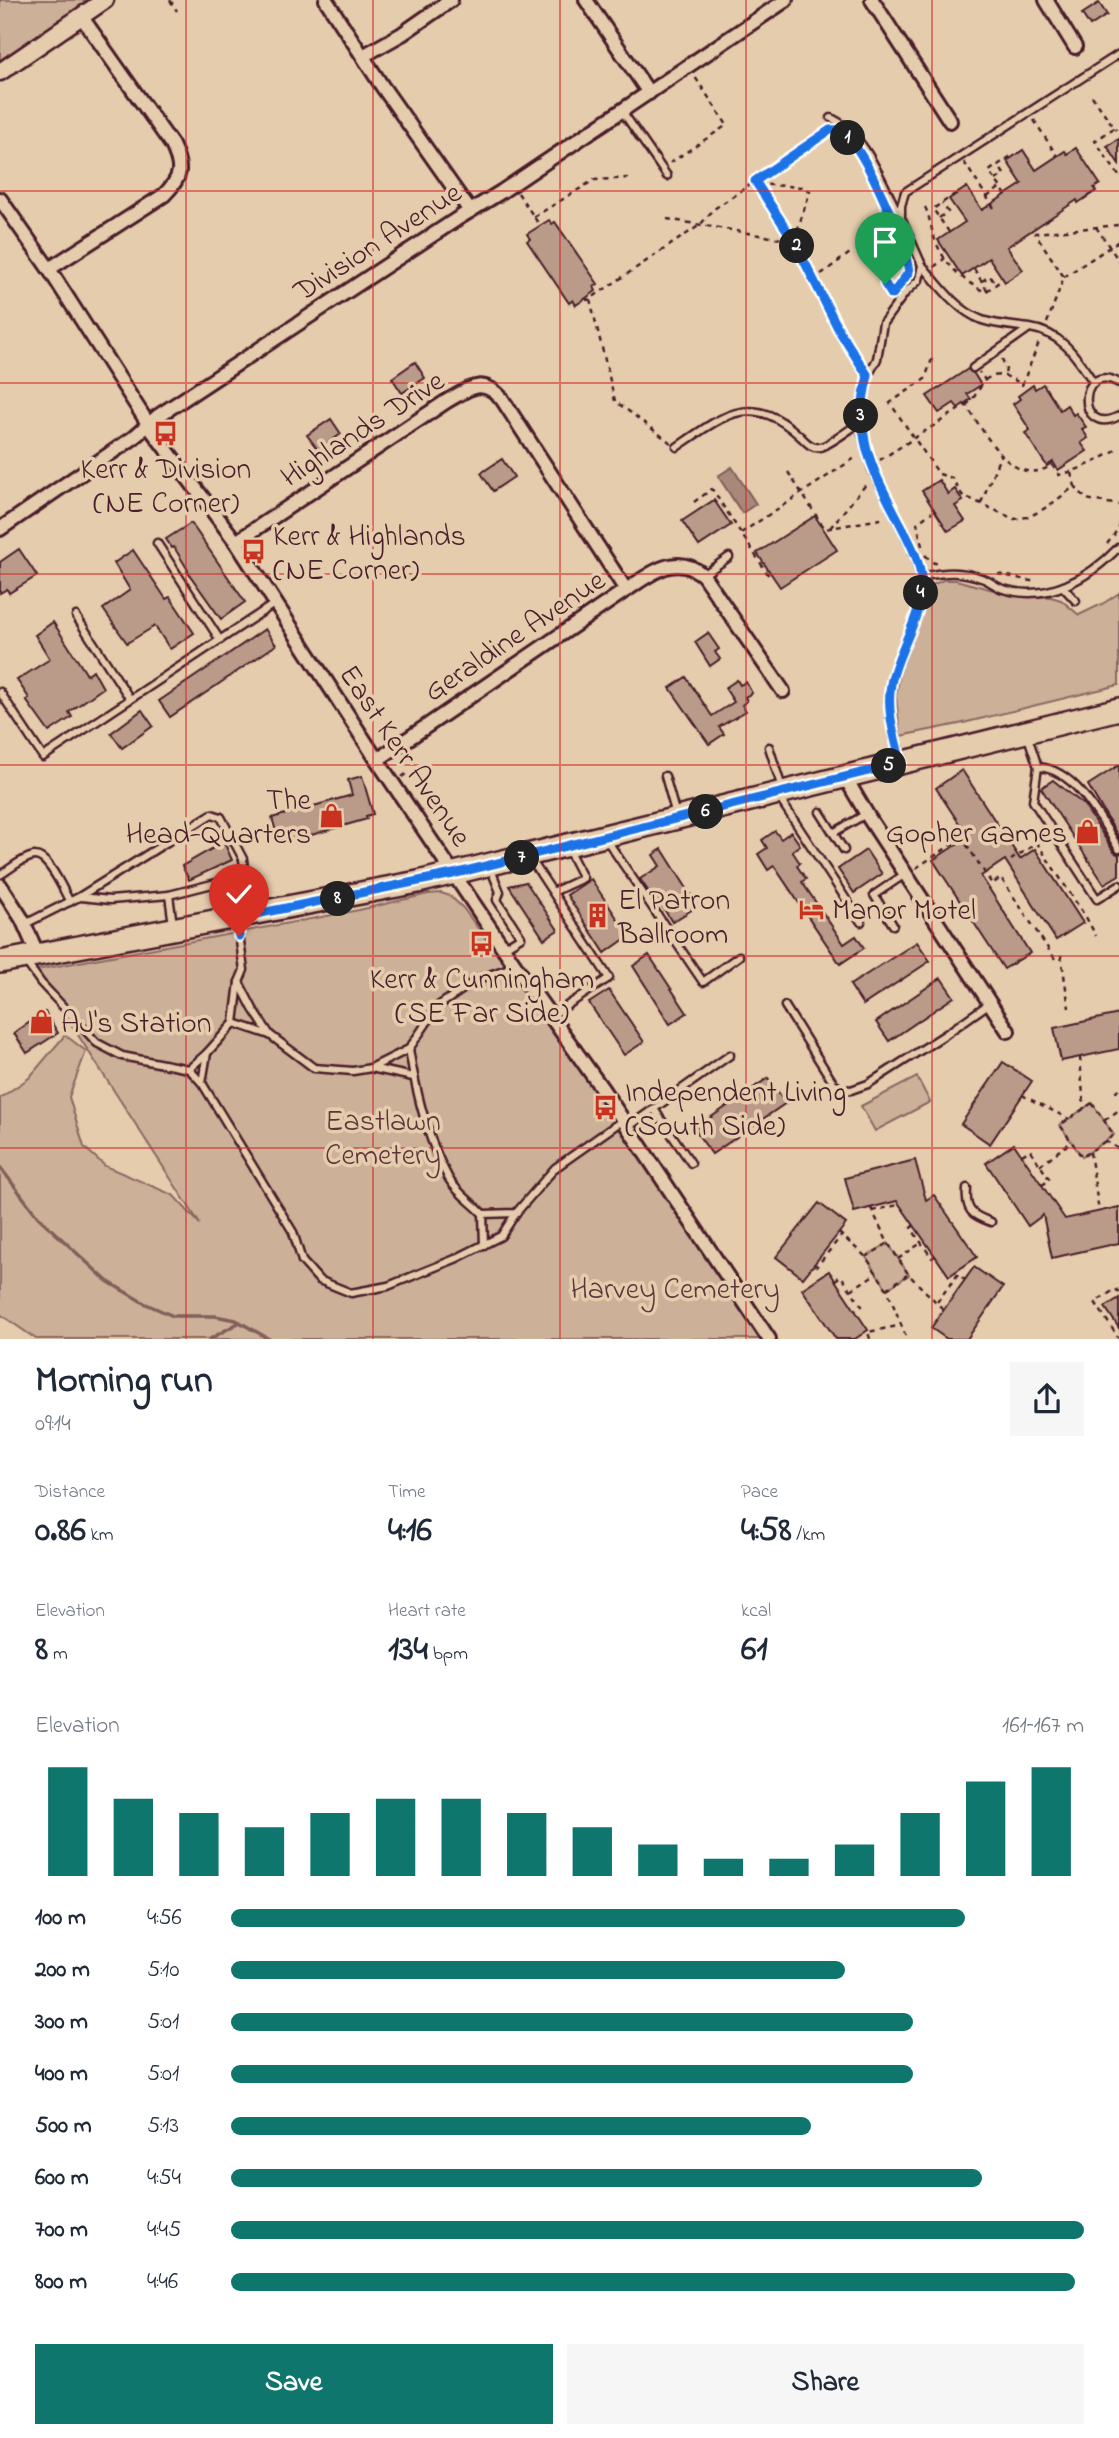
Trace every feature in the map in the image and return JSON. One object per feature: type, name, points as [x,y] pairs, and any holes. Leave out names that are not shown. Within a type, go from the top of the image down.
[{"type":"main road","points":[[0,962],[237,918],[489,866],[1119,709]]},
{"type":"street","points":[[0,72],[106,0]]},
{"type":"street","points":[[326,0],[470,211]]},
{"type":"street","points":[[363,56],[402,34],[451,0]]},
{"type":"street","points":[[586,0],[649,93]]},
{"type":"street","name":"Division Avenue","points":[[0,529],[133,438],[148,424],[513,184],[786,0]]},
{"type":"street","points":[[872,0],[950,121]]},
{"type":"street","points":[[1045,0],[1075,47]]},
{"type":"street","points":[[49,269],[164,195],[174,185],[180,171],[179,160],[172,145],[81,16]]},
{"type":"street","name":"East Kerr Avenue","points":[[0,199],[49,269],[148,424],[236,542],[274,604],[453,874],[626,1124],[769,1339]]},
{"type":"street","name":"Highlands Drive","points":[[236,542],[447,401],[473,387],[487,387],[502,399],[626,590]]},
{"type":"street","name":"Geraldine Avenue","points":[[377,760],[626,590],[669,565],[684,564],[694,567],[703,575]]},
{"type":"street","points":[[703,575],[783,691]]},
{"type":"street","points":[[845,777],[866,814],[911,871],[1008,1031]]},
{"type":"street","points":[[0,885],[25,924],[31,957]]},
{"type":"lane","points":[[903,221],[901,206],[905,192],[1119,54]]},
{"type":"lane","points":[[622,111],[667,176]]},
{"type":"lane","points":[[831,117],[858,137],[903,221],[922,265],[957,305],[982,320],[1030,328],[1059,338],[1094,383]]},
{"type":"lane","points":[[901,763],[890,717],[891,684],[917,613],[920,577],[914,553],[872,466],[861,408],[868,376],[877,359],[883,323],[905,293],[919,280],[922,265]]},
{"type":"lane","points":[[974,368],[1030,328]]},
{"type":"lane","points":[[1119,383],[1106,379],[1094,383],[1086,395],[1088,409],[1092,415],[1105,421],[1119,417]]},
{"type":"lane","points":[[677,447],[712,422],[744,410],[765,412],[785,422],[811,447],[820,447],[862,421]]},
{"type":"lane","points":[[157,543],[220,640]]},
{"type":"lane","points":[[920,577],[949,571],[967,573],[1003,589],[1027,592],[1063,587],[1094,571],[1119,547]]},
{"type":"lane","points":[[703,575],[729,557]]},
{"type":"lane","points":[[1063,587],[1076,601]]},
{"type":"lane","points":[[0,692],[43,757],[274,604]]},
{"type":"lane","points":[[76,616],[130,699]]},
{"type":"lane","points":[[1026,732],[1038,767],[1033,801],[1097,899],[1119,885]]},
{"type":"lane","points":[[769,747],[780,794],[861,922]]},
{"type":"lane","points":[[1038,767],[1049,767],[1080,790],[1119,849]]},
{"type":"lane","points":[[664,776],[677,820]]},
{"type":"lane","points":[[820,812],[844,850]]},
{"type":"lane","points":[[25,924],[79,897],[212,814],[221,817],[243,859],[244,869],[232,879],[169,895],[110,900],[79,897]]},
{"type":"lane","points":[[833,833],[866,814]]},
{"type":"lane","points":[[604,838],[703,982],[739,956]]},
{"type":"lane","points":[[553,892],[583,878],[567,847]]},
{"type":"lane","points":[[529,856],[609,978],[551,1016]]},
{"type":"lane","points":[[0,875],[27,859],[40,857],[48,863],[70,902]]},
{"type":"lane","points":[[489,866],[500,892],[498,900],[521,937],[503,948]]},
{"type":"lane","points":[[893,925],[874,895],[911,871]]},
{"type":"lane","points":[[169,895],[173,930]]},
{"type":"lane","points":[[189,1069],[234,1023],[239,982],[244,970],[237,918]]},
{"type":"lane","points":[[31,957],[41,984],[97,1043],[122,1056],[189,1069],[202,1083],[293,1232],[302,1261],[319,1280],[351,1293],[388,1286],[455,1259],[501,1236],[516,1213],[555,1168],[654,1109],[730,1055]]},
{"type":"lane","points":[[234,1023],[270,1035],[314,1068],[353,1071],[371,1068],[409,1049],[438,1006],[478,979],[516,966]]},
{"type":"lane","points":[[239,982],[270,1035]]},
{"type":"lane","points":[[785,1006],[834,1084],[841,1089],[851,1090],[868,1084],[990,1003]]},
{"type":"lane","points":[[409,1049],[413,1077],[431,1138],[450,1181],[484,1214],[484,1245]]},
{"type":"lane","points":[[202,1083],[207,1053]]},
{"type":"lane","points":[[371,1068],[413,1077]]},
{"type":"lane","points":[[654,1109],[691,1163]]},
{"type":"lane","points":[[967,1188],[966,1202],[975,1216],[991,1222]]},
{"type":"lane","points":[[484,1214],[516,1213]]},
{"type":"path","points":[[170,0],[177,11]]},
{"type":"path","points":[[662,169],[727,125],[688,66]]},
{"type":"path","points":[[1092,96],[1115,129],[1095,141],[1119,176]]},
{"type":"path","points":[[1028,113],[1057,156]]},
{"type":"path","points":[[677,447],[615,401],[588,299],[700,225],[714,209],[756,183],[830,130],[837,129]]},
{"type":"path","points":[[1006,195],[989,171],[1014,153]]},
{"type":"path","points":[[960,157],[994,208]]},
{"type":"path","points":[[996,180],[1004,173],[998,165]]},
{"type":"path","points":[[534,217],[594,180],[630,178]]},
{"type":"path","points":[[756,183],[802,187],[810,191],[794,241]]},
{"type":"path","points":[[756,183],[794,241],[840,332],[868,376]]},
{"type":"path","points":[[513,184],[540,226]]},
{"type":"path","points":[[987,197],[1001,187]]},
{"type":"path","points":[[933,209],[958,192]]},
{"type":"path","points":[[932,202],[933,209],[949,232]]},
{"type":"path","points":[[939,218],[948,212],[942,203]]},
{"type":"path","points":[[925,206],[933,237],[945,258],[964,281],[985,292],[1002,280]]},
{"type":"path","points":[[667,219],[794,241]]},
{"type":"path","points":[[1064,277],[1035,233],[1119,225]]},
{"type":"path","points":[[1096,227],[1119,261]]},
{"type":"path","points":[[1046,324],[1064,277],[1119,241]]},
{"type":"path","points":[[885,284],[892,295],[909,272],[902,242]]},
{"type":"path","points":[[813,279],[850,253]]},
{"type":"path","points":[[932,268],[945,258]]},
{"type":"path","points":[[974,269],[987,291]]},
{"type":"path","points":[[982,281],[990,276],[996,285]]},
{"type":"path","points":[[872,466],[966,405],[985,380],[992,376],[1005,375],[1022,385],[1041,337]]},
{"type":"path","points":[[998,351],[1006,368],[1005,375]]},
{"type":"path","points":[[932,359],[925,379],[890,403],[939,474],[952,478],[962,495],[1014,519],[1024,519],[1040,512],[1075,486]]},
{"type":"path","points":[[974,368],[985,380]]},
{"type":"path","points":[[966,405],[1001,454],[1023,472],[1045,470],[1052,465],[1059,475],[1099,461],[1119,448]]},
{"type":"path","points":[[741,533],[867,450]]},
{"type":"path","points":[[981,504],[1001,454]]},
{"type":"path","points":[[788,472],[825,529],[896,516]]},
{"type":"path","points":[[1071,472],[1075,486],[1086,499],[1119,505]]},
{"type":"path","points":[[830,528],[875,473]]},
{"type":"path","points":[[694,502],[712,489],[771,579]]},
{"type":"path","points":[[932,512],[917,523],[921,542],[928,559],[944,564]]},
{"type":"path","points":[[1102,550],[1119,524]]},
{"type":"path","points":[[993,573],[1036,582],[1046,580]]},
{"type":"path","points":[[399,779],[410,771]]},
{"type":"path","points":[[954,829],[992,884],[1002,878],[1055,959]]},
{"type":"path","points":[[911,871],[962,838]]},
{"type":"path","points":[[1011,860],[1037,843],[1096,936]]},
{"type":"path","points":[[1061,955],[1069,1008]]},
{"type":"path","points":[[1080,1057],[1084,1109]]},
{"type":"path","points":[[1119,1089],[1116,1091],[1119,1096]]},
{"type":"path","points":[[1023,1095],[1069,1119]]},
{"type":"path","points":[[1092,1103],[1114,1135],[1082,1157],[1060,1125],[1069,1119],[1092,1103]]},
{"type":"path","points":[[1105,1120],[1119,1110]]},
{"type":"path","points":[[1105,1141],[1119,1149]]},
{"type":"path","points":[[1040,1165],[1071,1142]]},
{"type":"path","points":[[1022,1156],[1030,1150],[1050,1180],[1042,1185]]},
{"type":"path","points":[[1090,1152],[1098,1212]]},
{"type":"path","points":[[897,1200],[898,1205],[871,1209],[888,1243],[909,1275],[944,1310]]},
{"type":"path","points":[[914,1225],[911,1227],[921,1243],[932,1258],[935,1256]]},
{"type":"path","points":[[814,1264],[817,1266],[840,1234],[866,1257],[887,1289],[906,1337]]},
{"type":"path","points":[[866,1257],[888,1243]]},
{"type":"path","points":[[898,1259],[921,1243]]},
{"type":"path","points":[[851,1290],[877,1273]]},
{"type":"path","points":[[937,1302],[958,1274],[965,1280]]},
{"type":"path","points":[[887,1289],[909,1275]]},
{"type":"path","points":[[835,1280],[841,1276],[862,1306],[855,1310]]},
{"type":"path","points":[[1119,1293],[1116,1289],[1095,1302],[1119,1339]]},
{"type":"path","points":[[870,1339],[868,1332],[902,1325]]},
{"type":"green space","points":[[0,0],[90,0],[0,60]]},
{"type":"green space","points":[[943,580],[956,580],[1016,596],[1051,597],[1061,600],[1079,615],[1119,593],[1119,685],[900,736],[896,696],[900,671],[923,612],[926,594],[932,585]]},
{"type":"green space","name":"Eastlawn Cemetery","points":[[441,893],[450,896],[463,908],[523,989],[683,1222],[689,1219],[769,1339],[36,1339],[0,1314],[0,1098],[29,1078],[65,1035],[86,1051],[69,1097],[84,1147],[105,1166],[173,1195],[200,1224],[36,970]]},
{"type":"green space","points":[[917,1077],[930,1102],[875,1131],[861,1106]]},
{"type":"green space","points":[[1092,1103],[1114,1135],[1082,1157],[1060,1125]]},
{"type":"green space","points":[[888,1243],[909,1275],[887,1289],[866,1257]]},
{"type":"shaded area","points":[[732,467],[756,504],[742,513],[718,476]]},
{"type":"building","points":[[1099,3],[1107,15],[1090,26],[1082,14]]},
{"type":"building","points":[[1119,139],[1119,164],[1107,146]]},
{"type":"building","points":[[1076,148],[1100,184],[1094,188],[1096,191],[1078,203],[1077,200],[1007,247],[1023,270],[1005,282],[989,258],[962,276],[938,240],[965,222],[949,199],[967,187],[982,210],[1022,184],[1007,161],[1023,150],[1036,170],[1065,151],[1067,154]]},
{"type":"building","points":[[549,220],[552,224],[555,222],[598,284],[594,287],[596,291],[576,305],[573,300],[569,303],[527,241],[530,239],[527,234]]},
{"type":"building","points":[[415,362],[425,378],[402,393],[392,378]]},
{"type":"building","points":[[968,369],[981,385],[967,394],[971,399],[958,408],[954,403],[939,413],[927,396]]},
{"type":"building","points":[[1043,384],[1060,410],[1067,405],[1073,415],[1076,413],[1086,427],[1082,429],[1088,438],[1081,443],[1087,451],[1058,470],[1053,462],[1047,466],[1025,433],[1030,430],[1013,404],[1020,399],[1018,396],[1033,385],[1035,389]]},
{"type":"building","points":[[331,419],[341,434],[318,450],[307,435]]},
{"type":"building","points":[[502,459],[514,477],[493,491],[481,473]]},
{"type":"building","points":[[939,480],[948,494],[955,489],[963,501],[955,506],[965,521],[948,531],[922,491]]},
{"type":"building","points":[[714,500],[731,525],[699,546],[682,521]]},
{"type":"building","points":[[815,516],[837,550],[780,587],[757,553]]},
{"type":"building","points":[[191,523],[245,602],[221,619],[166,539]]},
{"type":"building","points":[[19,549],[37,576],[9,593],[7,589],[0,593],[0,562]]},
{"type":"building","points":[[133,550],[166,599],[170,597],[194,633],[170,649],[155,626],[127,643],[103,609],[130,590],[114,563]]},
{"type":"building","points":[[53,622],[87,675],[93,670],[103,688],[69,712],[72,717],[49,732],[26,700],[29,698],[17,680],[50,659],[35,635]]},
{"type":"building","points":[[265,629],[276,645],[170,717],[159,701]]},
{"type":"building","points":[[708,633],[719,649],[715,652],[720,659],[710,666],[695,642]]},
{"type":"building","points":[[686,677],[712,716],[734,702],[725,688],[737,680],[740,685],[746,682],[752,693],[745,697],[747,701],[742,705],[746,711],[719,727],[724,734],[709,744],[670,688]]},
{"type":"building","points":[[142,710],[153,726],[122,748],[111,733]]},
{"type":"building","points":[[1119,765],[1119,838],[1088,785]]},
{"type":"building","points":[[962,770],[1020,859],[1035,849],[1083,923],[1056,940],[1005,860],[981,876],[1030,953],[1004,969],[933,860],[968,837],[936,788]]},
{"type":"building","points":[[362,776],[373,814],[366,816],[367,819],[287,842],[286,839],[279,841],[272,818],[352,795],[348,780]]},
{"type":"building","name":"Gopher Games","points":[[1053,780],[1084,805],[1114,852],[1119,855],[1119,875],[1104,884],[1041,788]]},
{"type":"building","name":"Manor Motel","points":[[775,831],[781,839],[791,832],[800,845],[792,851],[800,863],[797,866],[806,879],[802,882],[844,944],[856,936],[864,948],[840,964],[774,866],[768,870],[758,854],[767,848],[762,840]]},
{"type":"building","points":[[224,842],[232,860],[189,880],[182,866]]},
{"type":"building","points":[[662,849],[698,906],[672,922],[656,896],[653,898],[640,879],[660,866],[653,855]]},
{"type":"building","points":[[866,850],[882,874],[854,893],[838,869]]},
{"type":"building","name":"El Patron Ballroom","points":[[591,879],[629,936],[605,953],[567,895]]},
{"type":"building","points":[[526,882],[558,930],[544,939],[509,886]]},
{"type":"building","points":[[917,942],[930,961],[863,1005],[850,985]]},
{"type":"building","points":[[649,955],[687,1013],[670,1024],[633,966]]},
{"type":"building","points":[[941,978],[954,997],[889,1041],[876,1022]]},
{"type":"building","points":[[609,990],[644,1042],[624,1055],[589,1003]]},
{"type":"building","name":"AJ's Station","points":[[45,1012],[58,1033],[27,1053],[14,1033]]},
{"type":"building","points":[[1119,1014],[1119,1049],[1061,1061],[1054,1028]]},
{"type":"building","points":[[1003,1062],[1032,1081],[990,1144],[961,1124]]},
{"type":"building","points":[[768,1078],[786,1103],[712,1154],[694,1129]]},
{"type":"building","points":[[1014,1144],[1065,1219],[1119,1207],[1119,1243],[1052,1258],[1043,1215],[1028,1226],[986,1163]]},
{"type":"building","points":[[915,1160],[926,1200],[934,1195],[977,1257],[949,1276],[897,1201],[854,1212],[845,1178]]},
{"type":"building","points":[[819,1203],[846,1224],[803,1278],[776,1257]]},
{"type":"building","points":[[974,1267],[1003,1287],[967,1339],[947,1339],[931,1328]]},
{"type":"building","points":[[829,1271],[868,1330],[855,1339],[836,1339],[802,1289]]},
{"type":"building","points":[[1119,1298],[1119,1328],[1105,1307]]},
{"type":"waterway","points":[[0,1167],[38,1217],[107,1281],[144,1303],[173,1316],[215,1316],[236,1320],[269,1339]]},
{"type":"waterway","points":[[210,1339],[240,1322]]},
{"type":"place","name":"Kerr & Division (NE Corner)","points":[[166,433]]},
{"type":"place","name":"Kerr & Highlands (NE Corner)","points":[[253,552]]},
{"type":"place","name":"The Head-Quarters","points":[[331,816]]},
{"type":"place","name":"Gopher Games","points":[[1087,832]]},
{"type":"place","name":"Manor Motel","points":[[812,909]]},
{"type":"place","name":"El Patron Ballroom","points":[[598,916]]},
{"type":"place","name":"Kerr & Cunningham (SE Far Side)","points":[[482,943]]},
{"type":"place","name":"AJ's Station","points":[[41,1022]]},
{"type":"place","name":"Independent Living (South Side)","points":[[605,1108]]},
{"type":"route","points":[[239,936],[237,918],[418,883],[901,763],[890,717],[891,684],[920,603],[918,565],[873,469],[862,433],[861,408],[868,376],[852,355],[794,241],[755,181],[830,130],[837,129],[846,134],[862,156],[902,242],[909,272],[892,295],[885,284]]},
{"type":"park label","name":"Harvey Cemetery","points":[[675,1288]]}]
